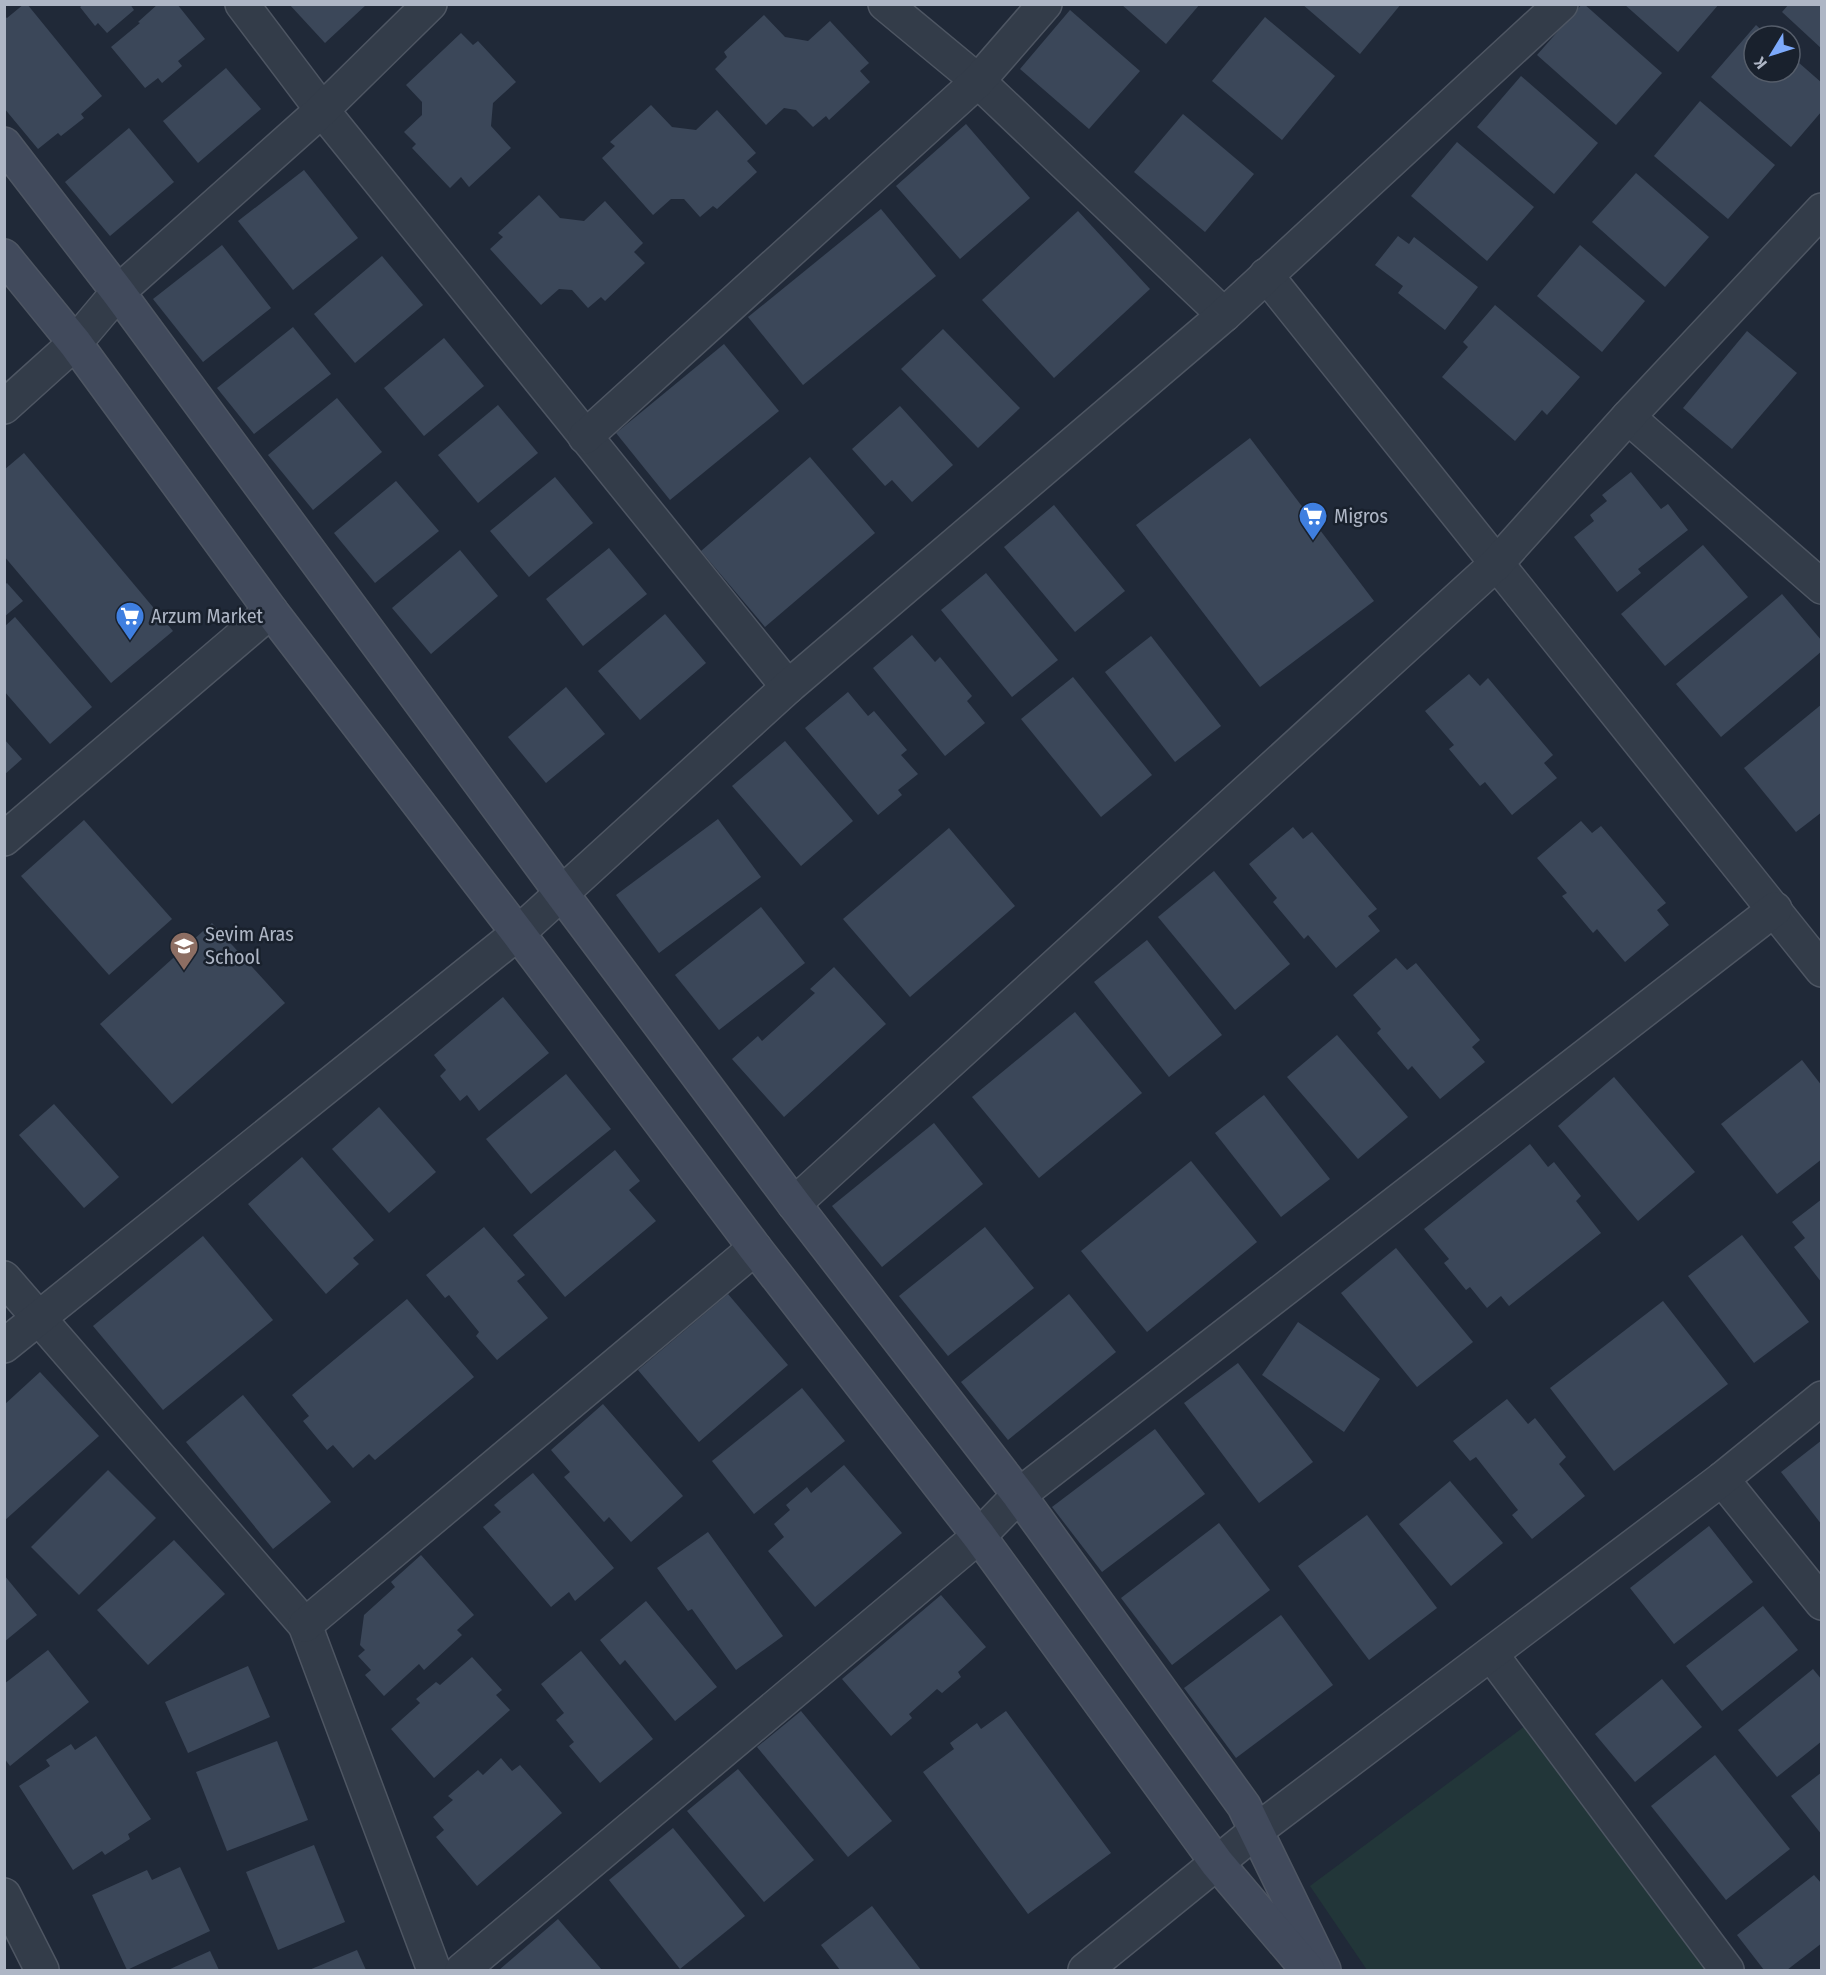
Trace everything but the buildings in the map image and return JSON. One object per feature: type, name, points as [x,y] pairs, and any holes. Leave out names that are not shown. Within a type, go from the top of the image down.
[{"type":"street","points":[[242,4],[322,110],[788,687]]},
{"type":"street","points":[[4,407],[75,343],[118,292],[322,110],[430,4]]},
{"type":"street","points":[[885,4],[978,81],[1224,315]]},
{"type":"street","points":[[585,436],[978,81],[1045,4]]},
{"type":"street","points":[[4,1347],[518,933],[788,687],[1224,315],[1561,4]]},
{"type":"street","points":[[4,144],[118,292],[794,1204],[1019,1495],[1244,1806],[1324,1971]]},
{"type":"street","points":[[794,1204],[1497,563],[1628,417],[1821,210]]},
{"type":"street","points":[[4,255],[75,343],[271,611],[518,933],[755,1248],[979,1536],[1217,1863],[1308,1971]]},
{"type":"street","points":[[1266,275],[1775,909],[1821,970]]},
{"type":"street","points":[[1628,417],[1821,586]]},
{"type":"street","points":[[4,838],[271,611]]},
{"type":"street","points":[[462,1971],[979,1536],[1019,1495],[1775,909]]},
{"type":"street","points":[[305,1625],[755,1248]]},
{"type":"street","points":[[4,1278],[305,1625],[434,1971]]},
{"type":"street","points":[[1086,1971],[1256,1831],[1722,1479],[1821,1398]]},
{"type":"street","points":[[1722,1479],[1821,1603]]},
{"type":"street","points":[[1491,1654],[1727,1971]]},
{"type":"street","points":[[4,1895],[42,1971]]},
{"type":"green space","points":[[1525,1726],[1713,1970],[1367,1970],[1310,1886]]},
{"type":"place","name":"Migros","points":[[1313,542]]},
{"type":"place","name":"Arzum Market","points":[[130,642]]},
{"type":"place","name":"Sevim Aras School","points":[[184,972]]}]
